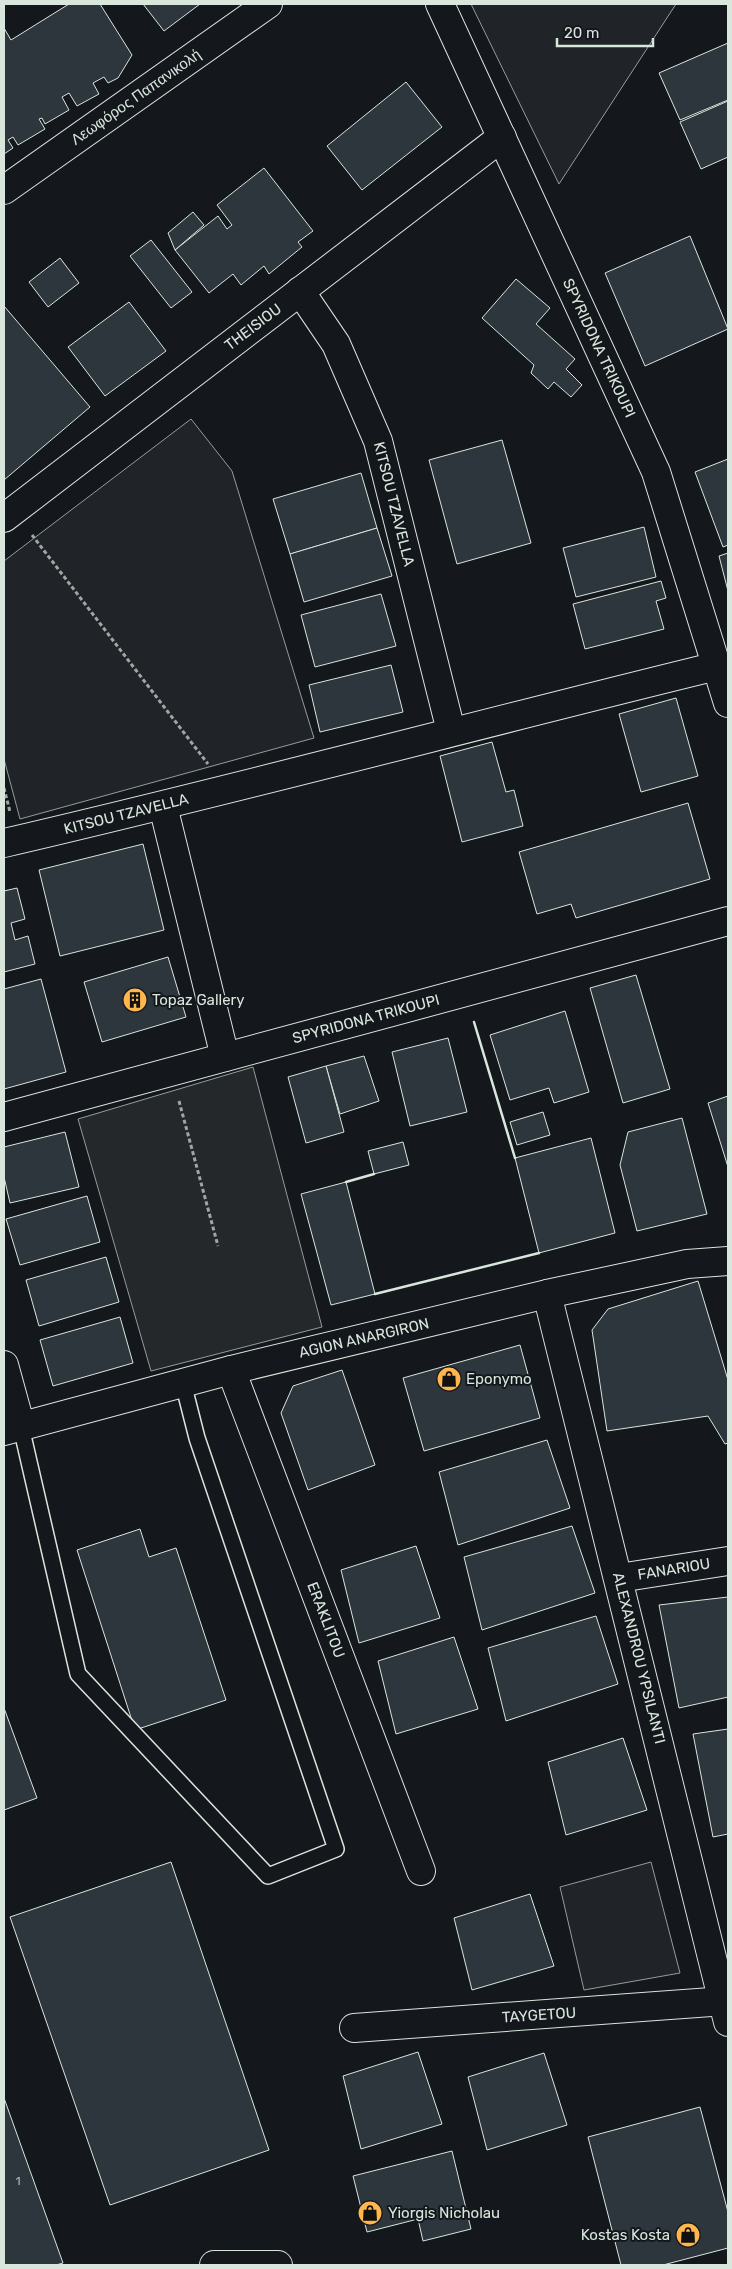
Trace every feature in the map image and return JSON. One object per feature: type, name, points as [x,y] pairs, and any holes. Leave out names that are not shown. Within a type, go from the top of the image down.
[{"type":"street","name":"Λεωφόρος Παπανικολή","points":[[4,190],[268,4]]},
{"type":"street","name":"SPYRIDONA TRIKOUPI","points":[[440,4],[656,472],[728,703]]},
{"type":"street","name":"THEISIOU","points":[[8,515],[502,137]]},
{"type":"street","name":"KITSOU TZAVELLA","points":[[300,291],[336,344],[378,441],[451,732]]},
{"type":"street","name":"KITSOU TZAVELLA","points":[[4,844],[163,806],[717,666]]},
{"type":"street","points":[[163,806],[225,1057]]},
{"type":"street","name":"SPYRIDONA TRIKOUPI","points":[[4,1117],[728,921]]},
{"type":"street","name":"AGION ANARGIRON","points":[[12,1429],[231,1370],[547,1294],[687,1264],[728,1261]]},
{"type":"street","name":"ALEXANDROU YPSILANTI","points":[[547,1294],[726,2012]]},
{"type":"street","points":[[4,1365],[12,1429]]},
{"type":"street","name":"ERAKLITOU","points":[[231,1370],[421,1871]]},
{"type":"street","name":"FANARIOU","points":[[619,1578],[728,1560]]},
{"type":"street","name":"TAYGETOU","points":[[354,2028],[726,2012]]},
{"type":"street","points":[[214,2265],[278,2265]]},
{"type":"lane","points":[[12,1429],[78,1674],[268,1876],[336,1850],[197,1438],[183,1383]]},
{"type":"path","points":[[8,515],[228,789]]},
{"type":"path","points":[[172,1071],[218,1246]]},
{"type":"shaded area","points":[[471,4],[676,4],[559,184]]},
{"type":"shaded area","points":[[191,419],[232,471],[314,738],[20,819],[4,759],[4,561]]},
{"type":"shaded area","points":[[253,1067],[322,1327],[151,1371],[78,1119]]},
{"type":"shaded area","points":[[651,1862],[680,1973],[584,1990],[560,1887]]},
{"type":"building","points":[[69,4],[100,4],[132,55],[118,78],[108,83],[104,77],[93,83],[99,94],[77,106],[69,93],[62,97],[69,110],[45,124],[42,118],[39,119],[45,129],[18,145],[13,137],[8,140],[13,148],[4,154],[4,28],[11,40]]},
{"type":"building","points":[[143,4],[200,4],[164,31]]},
{"type":"building","points":[[728,43],[728,100],[680,120],[659,73]]},
{"type":"building","points":[[406,82],[442,127],[362,190],[327,146]]},
{"type":"building","points":[[728,101],[728,157],[701,169],[680,122]]},
{"type":"building","points":[[264,168],[313,231],[298,242],[302,247],[269,274],[264,266],[241,285],[233,274],[209,293],[175,250],[218,216],[227,229],[232,225],[217,205]]},
{"type":"building","points":[[193,212],[204,225],[175,250],[168,233]]},
{"type":"building","points":[[690,236],[728,329],[645,366],[605,273]]},
{"type":"building","points":[[151,240],[192,292],[171,308],[130,256]]},
{"type":"building","points":[[60,258],[79,283],[48,307],[29,282]]},
{"type":"building","points":[[516,279],[550,308],[536,324],[575,359],[566,369],[582,385],[571,397],[554,382],[548,389],[531,373],[534,365],[482,318]]},
{"type":"building","points":[[129,302],[166,351],[105,396],[68,347]]},
{"type":"building","points":[[4,306],[90,407],[4,480]]},
{"type":"building","points":[[502,440],[531,543],[457,564],[429,460]]},
{"type":"building","points":[[728,459],[728,545],[723,547],[695,472]]},
{"type":"building","points":[[361,473],[377,528],[290,554],[273,499]]},
{"type":"building","points":[[644,527],[656,577],[576,597],[563,548]]},
{"type":"building","points":[[377,528],[392,576],[304,602],[290,554]]},
{"type":"building","points":[[728,553],[728,591],[719,556]]},
{"type":"building","points":[[661,581],[666,598],[656,601],[664,629],[585,649],[573,604]]},
{"type":"building","points":[[381,594],[396,646],[315,667],[301,615]]},
{"type":"building","points":[[391,665],[403,712],[320,732],[309,685]]},
{"type":"building","points":[[676,698],[698,776],[641,792],[619,714]]},
{"type":"building","points":[[492,742],[506,792],[514,790],[523,826],[462,842],[440,756]]},
{"type":"building","points":[[688,803],[710,879],[576,918],[571,904],[537,914],[519,852]]},
{"type":"building","points":[[143,844],[164,930],[60,956],[39,870]]},
{"type":"building","points":[[17,888],[25,919],[11,923],[15,940],[28,936],[35,964],[4,972],[4,891]]},
{"type":"building","name":"Topaz Gallery","points":[[168,957],[186,1017],[102,1042],[84,982]]},
{"type":"building","points":[[636,975],[670,1089],[623,1103],[590,988]]},
{"type":"building","points":[[41,979],[66,1072],[4,1089],[4,989]]},
{"type":"building","points":[[565,1011],[589,1092],[554,1103],[549,1088],[510,1100],[490,1035]]},
{"type":"building","points":[[448,1038],[467,1112],[410,1126],[392,1052]]},
{"type":"building","points":[[364,1056],[379,1101],[340,1114],[326,1066]]},
{"type":"building","points":[[326,1066],[344,1132],[306,1143],[288,1077]]},
{"type":"building","points":[[728,1096],[728,1167],[708,1103]]},
{"type":"building","points":[[543,1112],[550,1135],[517,1145],[510,1122]]},
{"type":"building","points":[[682,1118],[707,1214],[637,1231],[620,1165],[628,1132]]},
{"type":"building","points":[[65,1132],[79,1187],[10,1203],[4,1177],[4,1147]]},
{"type":"building","points":[[591,1138],[615,1233],[539,1253],[515,1158]]},
{"type":"building","points":[[403,1142],[409,1165],[374,1174],[368,1151]]},
{"type":"building","points":[[346,1182],[375,1294],[331,1305],[301,1194]]},
{"type":"building","points":[[87,1196],[100,1242],[20,1265],[6,1219]]},
{"type":"building","points":[[106,1257],[119,1302],[39,1326],[26,1280]]},
{"type":"building","points":[[698,1281],[728,1380],[728,1443],[725,1444],[708,1416],[607,1431],[592,1330],[608,1309]]},
{"type":"building","points":[[120,1317],[133,1363],[53,1386],[40,1340]]},
{"type":"building","points":[[520,1345],[540,1418],[424,1451],[403,1378]]},
{"type":"building","points":[[342,1370],[375,1465],[308,1490],[281,1413],[293,1386]]},
{"type":"building","points":[[547,1440],[570,1508],[458,1545],[439,1472]]},
{"type":"building","points":[[572,1526],[595,1593],[482,1630],[464,1557]]},
{"type":"building","points":[[140,1529],[149,1557],[176,1548],[226,1700],[135,1730],[77,1550]]},
{"type":"building","points":[[416,1546],[440,1618],[359,1643],[341,1570]]},
{"type":"building","points":[[728,1597],[728,1697],[679,1708],[659,1605]]},
{"type":"building","points":[[596,1616],[618,1684],[506,1721],[488,1648]]},
{"type":"building","points":[[454,1637],[478,1709],[396,1734],[378,1661]]},
{"type":"building","points":[[4,1708],[37,1798],[4,1810]]},
{"type":"building","points":[[728,1729],[728,1834],[713,1837],[693,1734]]},
{"type":"building","points":[[623,1738],[647,1810],[566,1835],[548,1762]]},
{"type":"building","points":[[171,1862],[269,2150],[110,2205],[10,1917]]},
{"type":"building","points":[[530,1894],[554,1966],[472,1990],[454,1918]]},
{"type":"building","points":[[418,2052],[442,2124],[361,2149],[343,2076]]},
{"type":"building","points":[[544,2053],[567,2125],[487,2150],[468,2077]]},
{"type":"building","points":[[4,2098],[63,2263],[56,2265],[4,2265]]},
{"type":"building","points":[[700,2107],[728,2212],[728,2248],[663,2265],[621,2265],[588,2137]]},
{"type":"building","points":[[452,2151],[471,2229],[423,2241],[418,2219],[367,2232],[353,2176]]},
{"type":"wall","points":[[474,1022],[515,1158]]},
{"type":"wall","points":[[346,1182],[374,1174]]},
{"type":"wall","points":[[375,1294],[539,1253]]},
{"type":"place","name":"Topaz Gallery","points":[[135,1000]]},
{"type":"place","name":"Eponymo","points":[[449,1379]]},
{"type":"place","name":"Yiorgis Nicholau","points":[[370,2213]]},
{"type":"place","name":"Kostas Kosta","points":[[688,2235]]}]
